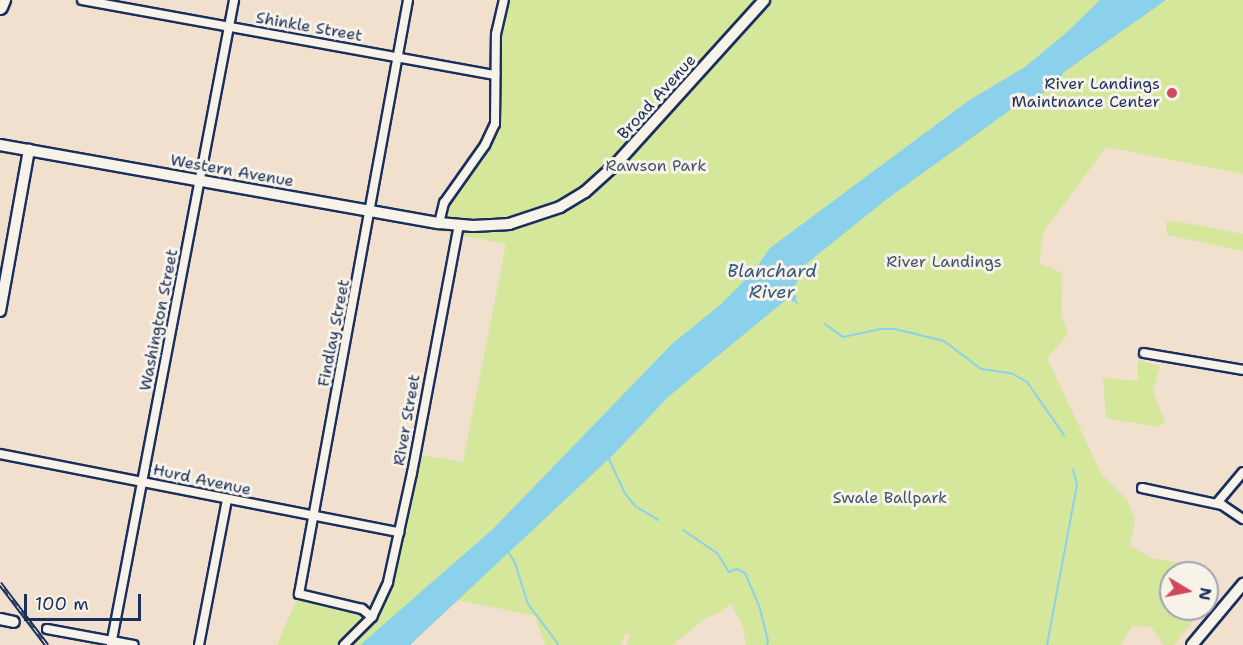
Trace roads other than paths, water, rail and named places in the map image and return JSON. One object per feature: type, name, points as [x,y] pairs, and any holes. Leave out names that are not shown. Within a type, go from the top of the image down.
[{"type":"highway","points":[[0,7],[3,0]]},
{"type":"main road","name":"Broad Avenue","points":[[459,225],[485,226],[520,221],[560,207],[585,192],[616,164],[764,0]]},
{"type":"main road","name":"Western Avenue","points":[[0,145],[459,225]]},
{"type":"main road","points":[[0,311],[29,150]]},
{"type":"main road","points":[[1192,645],[1243,585]]},
{"type":"main road","points":[[0,619],[14,622]]},
{"type":"street","name":"Shinkle Street","points":[[82,0],[495,75]]},
{"type":"street","name":"Washington Street","points":[[112,643],[234,0]]},
{"type":"street","name":"Findlay Street","points":[[372,617],[362,609],[299,594],[408,0]]},
{"type":"street","points":[[439,223],[444,203],[494,130],[495,33],[504,0]]},
{"type":"street","name":"River Street","points":[[344,645],[372,617],[384,594],[399,532],[459,225]]},
{"type":"street","points":[[1144,352],[1243,370]]},
{"type":"street","name":"Hurd Avenue","points":[[0,454],[399,532]]},
{"type":"street","points":[[1217,503],[1243,472]]},
{"type":"street","points":[[1142,488],[1217,503],[1243,519]]},
{"type":"street","points":[[200,645],[227,499]]},
{"type":"street","points":[[47,629],[112,643],[134,645]]},
{"type":"water","name":"Blanchard River","points":[[1100,0],[1166,0],[1064,72],[1053,89],[1021,102],[887,199],[806,264],[791,293],[797,297],[793,302],[787,299],[668,397],[615,453],[410,645],[360,645],[493,529],[672,344],[721,304],[753,272],[770,248],[968,101],[1025,67],[1066,33]]},
{"type":"waterway","points":[[794,300],[797,303]]},
{"type":"waterway","points":[[825,324],[843,337],[881,329],[895,329],[944,341],[981,369],[1011,373],[1027,382],[1064,435]]},
{"type":"waterway","points":[[608,457],[624,492],[635,506],[658,520]]},
{"type":"waterway","points":[[1047,645],[1077,485],[1073,469]]},
{"type":"waterway","points":[[683,530],[717,553],[729,572],[737,569],[745,573],[760,609],[768,640],[767,645]]},
{"type":"waterway","points":[[507,550],[515,563],[528,604],[558,644]]},
{"type":"railway","points":[[0,583],[47,645]]},
{"type":"place","name":"River Landings Maintnance Center","points":[[1172,93]]},
{"type":"park label","name":"Rawson Park","points":[[656,166]]},
{"type":"park label","name":"River Landings","points":[[944,262]]},
{"type":"park label","name":"Swale Ballpark","points":[[890,498]]}]
